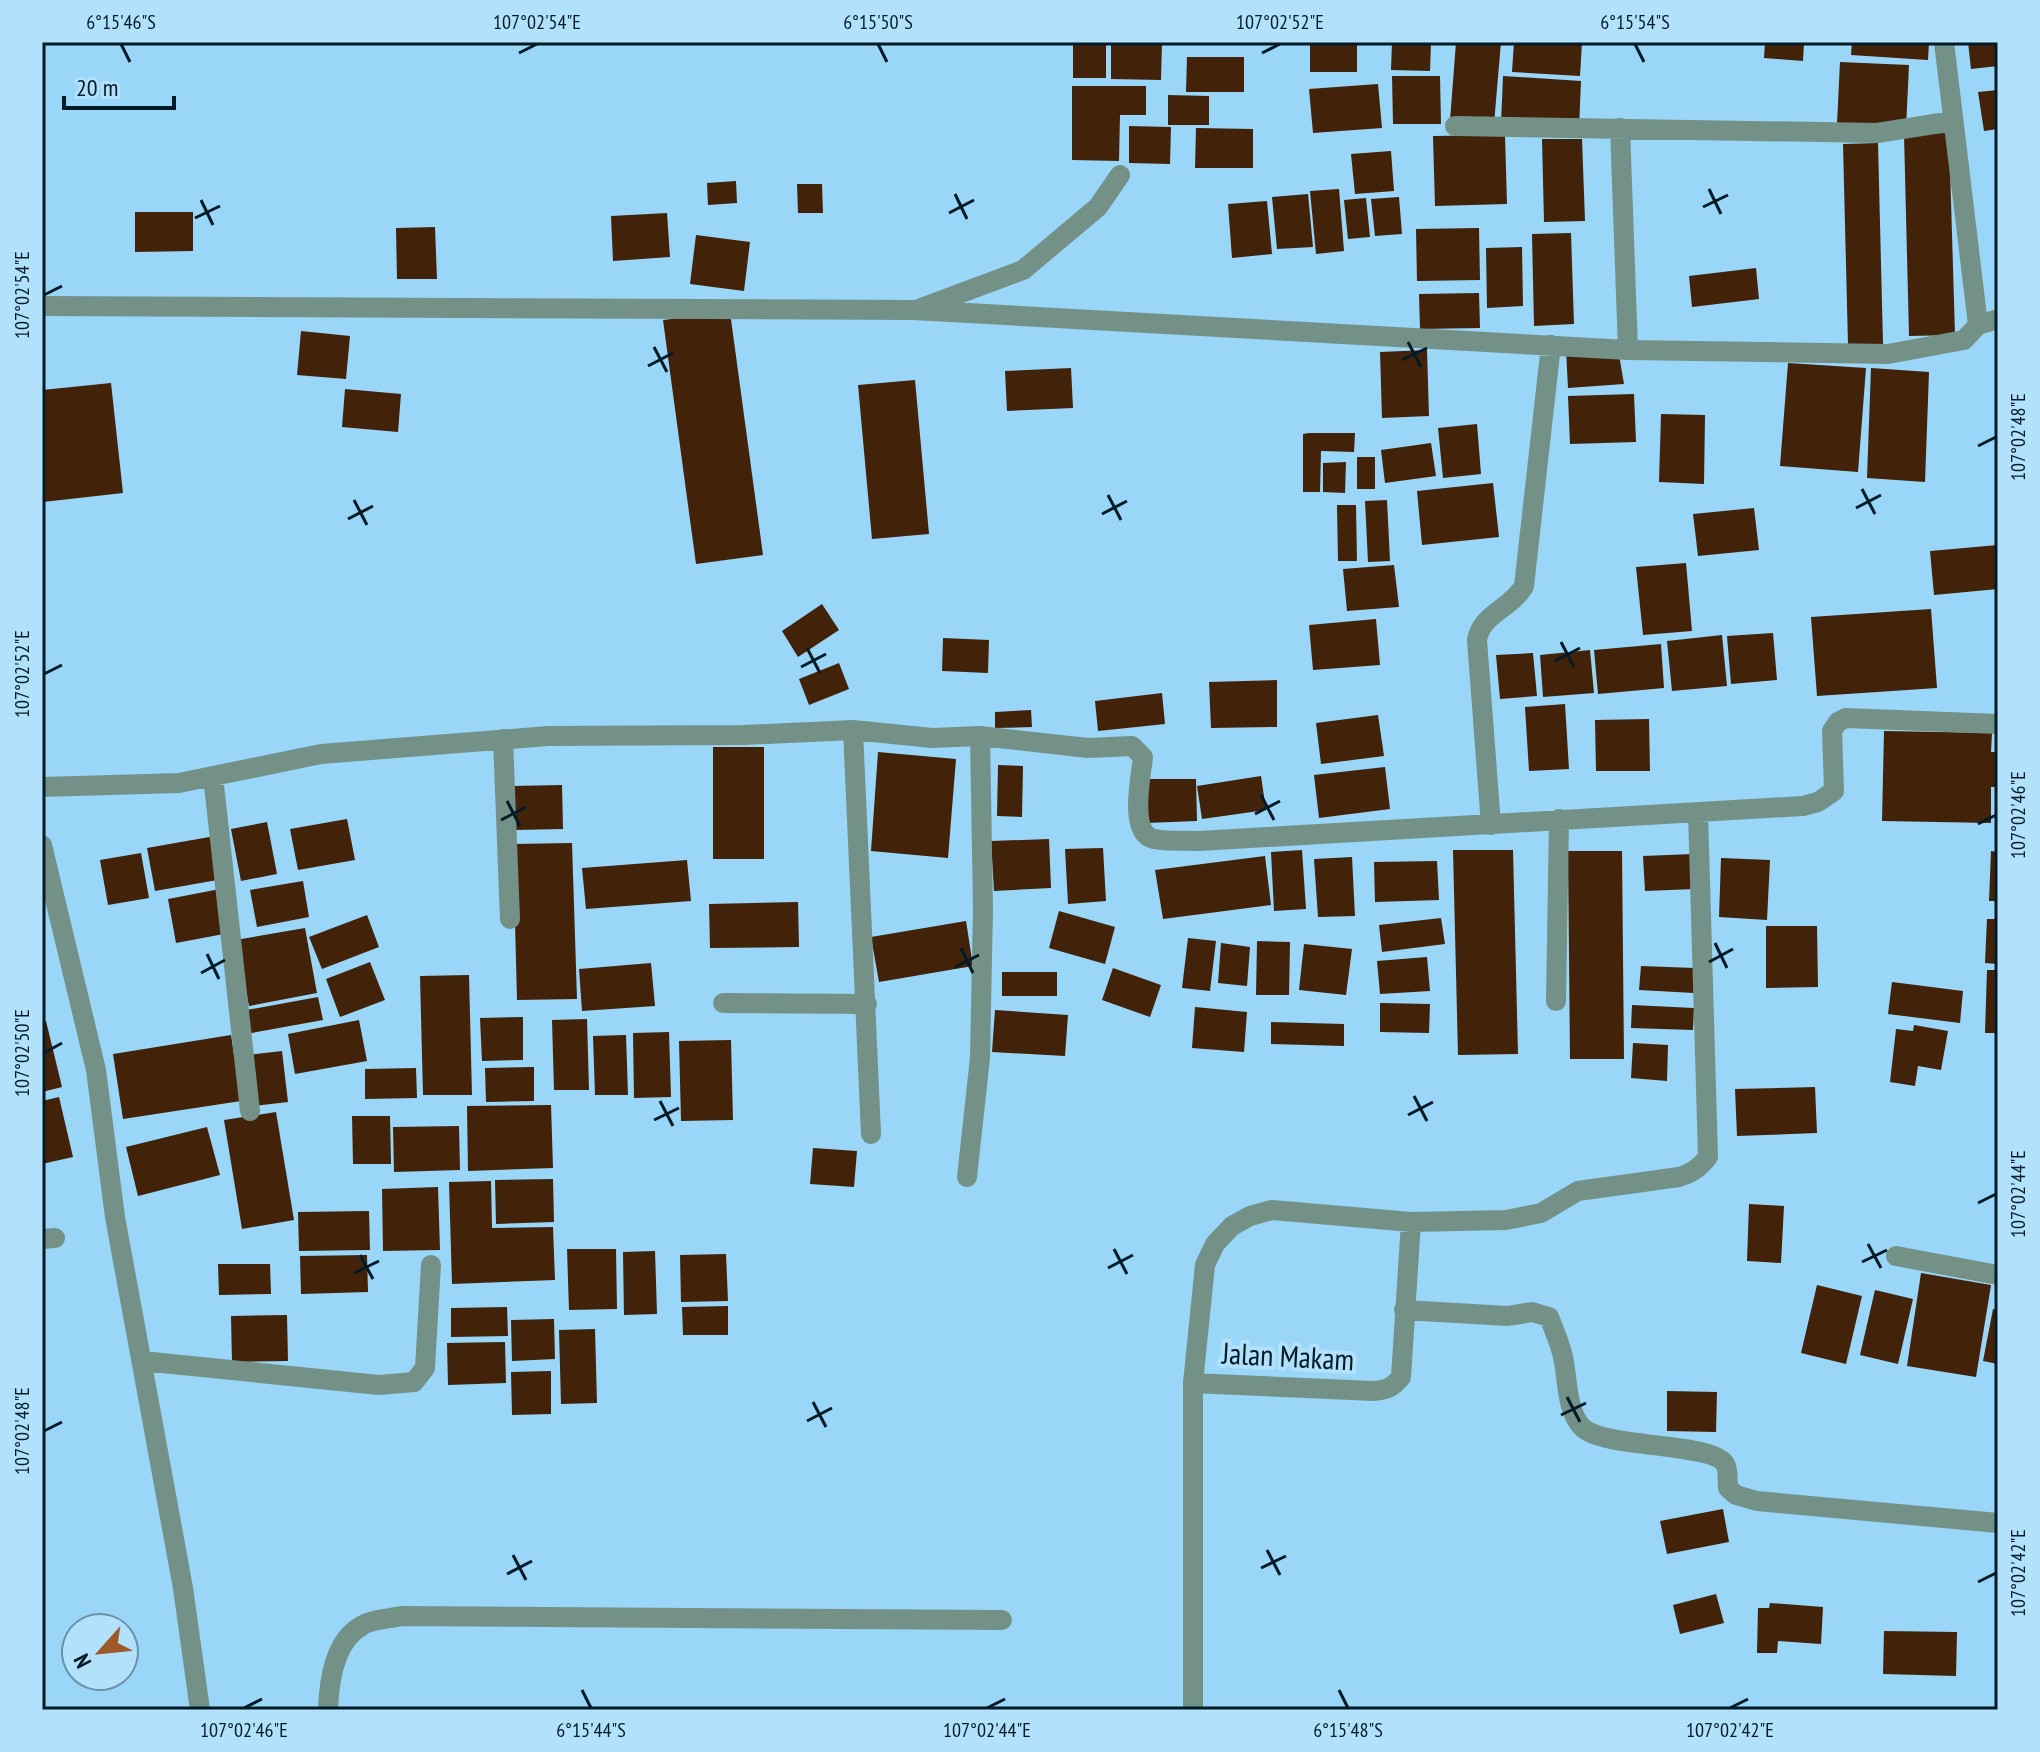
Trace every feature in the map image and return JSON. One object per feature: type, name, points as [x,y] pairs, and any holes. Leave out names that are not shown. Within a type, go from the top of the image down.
[{"type":"street","points":[[42,306],[914,310],[1628,350],[1888,354],[1964,340],[1988,322],[1953,121],[1944,42]]},
{"type":"street","points":[[1455,126],[1877,133],[1953,121]]},
{"type":"street","points":[[1620,128],[1628,350]]},
{"type":"street","points":[[914,310],[1023,270],[1098,207],[1120,175]]},
{"type":"street","points":[[1491,825],[1477,640],[1479,629],[1486,620],[1510,604],[1524,586],[1551,345]]},
{"type":"street","points":[[42,787],[179,783],[321,754],[503,739],[853,730],[932,738],[980,736],[1088,748],[1132,746],[1143,757],[1138,820],[1143,832],[1152,839],[1199,841],[1803,806],[1818,802],[1834,791],[1832,731],[1838,722],[1846,718],[1998,724]]},
{"type":"street","points":[[853,730],[871,1134]]},
{"type":"street","points":[[967,1177],[980,1058],[983,909],[980,736]]},
{"type":"street","points":[[503,739],[510,919]]},
{"type":"street","points":[[213,776],[250,1111]]},
{"type":"street","points":[[1193,1383],[1205,1265],[1215,1244],[1232,1226],[1250,1216],[1272,1210],[1411,1222],[1506,1220],[1541,1213],[1578,1191],[1679,1177],[1693,1172],[1708,1157],[1698,813]]},
{"type":"street","points":[[1556,1001],[1559,819]]},
{"type":"street","points":[[42,845],[96,1070],[115,1217],[183,1588],[200,1710]]},
{"type":"street","points":[[723,1003],[867,1004]]},
{"type":"street","name":"Jalan Makam","points":[[1193,1710],[1193,1383],[1387,1390],[1401,1377],[1411,1222]]},
{"type":"street","points":[[1896,1256],[1998,1275]]},
{"type":"street","points":[[142,1361],[379,1385],[414,1382],[425,1368],[431,1265]]},
{"type":"street","points":[[1404,1310],[1508,1316],[1532,1312],[1549,1317],[1563,1356],[1572,1410],[1580,1426],[1593,1435],[1719,1457],[1728,1467],[1728,1488],[1736,1495],[1757,1501],[1998,1523]]},
{"type":"street","points":[[328,1710],[329,1679],[343,1645],[363,1625],[401,1616],[1002,1620]]},
{"type":"building","points":[[1073,42],[1106,42],[1106,78],[1073,78]]},
{"type":"building","points":[[1111,42],[1162,42],[1161,80],[1111,79]]},
{"type":"building","points":[[1310,42],[1357,42],[1357,72],[1310,72]]},
{"type":"building","points":[[1392,42],[1431,42],[1430,71],[1391,70]]},
{"type":"building","points":[[1456,42],[1501,42],[1494,124],[1450,121]]},
{"type":"building","points":[[1514,42],[1582,42],[1580,76],[1512,72]]},
{"type":"building","points":[[1765,42],[1804,42],[1803,61],[1764,58]]},
{"type":"building","points":[[1852,42],[1929,42],[1928,60],[1851,55]]},
{"type":"building","points":[[1968,42],[1998,42],[1998,66],[1971,69]]},
{"type":"building","points":[[1187,57],[1244,57],[1244,92],[1186,92]]},
{"type":"building","points":[[1840,62],[1909,65],[1906,128],[1837,124]]},
{"type":"building","points":[[1392,76],[1440,76],[1441,124],[1393,124]]},
{"type":"building","points":[[1503,76],[1581,81],[1579,128],[1501,124]]},
{"type":"building","points":[[1378,84],[1382,128],[1313,133],[1309,89]]},
{"type":"building","points":[[1072,86],[1146,86],[1146,115],[1120,115],[1119,161],[1072,160]]},
{"type":"building","points":[[1998,90],[1998,129],[1984,131],[1978,92]]},
{"type":"building","points":[[1168,95],[1209,96],[1209,125],[1168,125]]},
{"type":"building","points":[[1129,126],[1171,127],[1170,164],[1129,163]]},
{"type":"building","points":[[1196,128],[1253,129],[1253,168],[1195,168]]},
{"type":"building","points":[[1949,133],[1955,335],[1909,336],[1904,134]]},
{"type":"building","points":[[1505,135],[1507,204],[1435,206],[1433,136]]},
{"type":"building","points":[[1542,139],[1582,139],[1585,221],[1544,222]]},
{"type":"building","points":[[1878,143],[1883,344],[1848,345],[1843,144]]},
{"type":"building","points":[[1391,151],[1394,191],[1355,194],[1351,154]]},
{"type":"building","points":[[736,181],[737,203],[708,205],[707,183]]},
{"type":"building","points":[[797,184],[822,184],[823,213],[798,213]]},
{"type":"building","points":[[1339,189],[1344,251],[1316,254],[1310,191]]},
{"type":"building","points":[[1308,194],[1313,247],[1277,249],[1272,197]]},
{"type":"building","points":[[1399,197],[1402,234],[1375,236],[1371,199]]},
{"type":"building","points":[[1366,198],[1370,237],[1348,239],[1344,200]]},
{"type":"building","points":[[1267,201],[1272,254],[1232,258],[1228,204]]},
{"type":"building","points":[[135,212],[193,212],[193,251],[135,252]]},
{"type":"building","points":[[667,213],[670,257],[613,261],[611,216]]},
{"type":"building","points":[[435,227],[437,279],[397,279],[396,228]]},
{"type":"building","points":[[1479,228],[1480,280],[1417,281],[1416,229]]},
{"type":"building","points":[[1571,233],[1574,324],[1534,326],[1532,234]]},
{"type":"building","points":[[696,235],[750,242],[744,291],[690,284]]},
{"type":"building","points":[[1522,247],[1523,306],[1487,308],[1486,248]]},
{"type":"building","points":[[1756,268],[1759,299],[1692,307],[1689,276]]},
{"type":"building","points":[[1479,293],[1480,328],[1420,329],[1419,294]]},
{"type":"building","points":[[730,312],[763,555],[696,564],[663,320]]},
{"type":"building","points":[[301,331],[350,336],[346,379],[297,375]]},
{"type":"building","points":[[1427,350],[1429,416],[1382,418],[1380,352]]},
{"type":"building","points":[[1566,350],[1619,355],[1624,384],[1568,388]]},
{"type":"building","points":[[1788,363],[1866,368],[1858,472],[1780,466]]},
{"type":"building","points":[[1071,368],[1073,408],[1007,411],[1005,371]]},
{"type":"building","points":[[1871,368],[1929,372],[1925,482],[1867,478]]},
{"type":"building","points":[[915,380],[929,534],[872,539],[858,385]]},
{"type":"building","points":[[111,383],[123,493],[43,502],[42,390]]},
{"type":"building","points":[[345,389],[401,394],[398,432],[342,427]]},
{"type":"building","points":[[1634,394],[1636,442],[1570,444],[1568,396]]},
{"type":"building","points":[[1661,414],[1705,415],[1704,484],[1659,482]]},
{"type":"building","points":[[1477,424],[1481,474],[1443,478],[1438,428]]},
{"type":"building","points":[[1355,433],[1354,452],[1321,451],[1320,492],[1303,492],[1303,434]]},
{"type":"building","points":[[1431,443],[1436,476],[1385,483],[1381,450]]},
{"type":"building","points":[[1357,457],[1375,457],[1375,489],[1357,489]]},
{"type":"building","points":[[1346,462],[1345,493],[1323,492],[1323,463]]},
{"type":"building","points":[[1493,483],[1499,537],[1422,545],[1417,491]]},
{"type":"building","points":[[1387,500],[1390,561],[1368,562],[1365,501]]},
{"type":"building","points":[[1337,505],[1356,505],[1357,561],[1338,561]]},
{"type":"building","points":[[1754,508],[1759,550],[1698,556],[1693,514]]},
{"type":"building","points":[[1998,545],[1998,589],[1934,595],[1930,551]]},
{"type":"building","points":[[1686,563],[1692,631],[1643,635],[1636,567]]},
{"type":"building","points":[[1394,565],[1399,607],[1347,611],[1343,569]]},
{"type":"building","points":[[822,604],[839,630],[798,657],[782,631]]},
{"type":"building","points":[[1931,609],[1937,688],[1817,696],[1811,617]]},
{"type":"building","points":[[1376,619],[1380,665],[1313,670],[1309,625]]},
{"type":"building","points":[[1773,633],[1777,680],[1731,684],[1727,636]]},
{"type":"building","points":[[1722,635],[1727,686],[1672,691],[1667,641]]},
{"type":"building","points":[[943,638],[989,640],[988,673],[942,671]]},
{"type":"building","points":[[1661,644],[1664,688],[1598,694],[1594,650]]},
{"type":"building","points":[[1590,650],[1594,693],[1543,697],[1540,655]]},
{"type":"building","points":[[1533,653],[1537,696],[1500,699],[1496,655]]},
{"type":"building","points":[[839,663],[849,689],[809,705],[799,679]]},
{"type":"building","points":[[1277,680],[1277,727],[1211,728],[1209,682]]},
{"type":"building","points":[[1162,693],[1165,724],[1098,731],[1095,701]]},
{"type":"building","points":[[1565,704],[1569,769],[1529,771],[1525,707]]},
{"type":"building","points":[[1031,710],[1032,727],[995,728],[995,712]]},
{"type":"building","points":[[1378,715],[1384,756],[1321,764],[1316,723]]},
{"type":"building","points":[[1649,719],[1650,771],[1596,771],[1595,720]]},
{"type":"building","points":[[1884,731],[1992,733],[1991,752],[1998,752],[1998,787],[1991,787],[1991,823],[1882,821]]},
{"type":"building","points":[[713,747],[764,747],[764,859],[713,859]]},
{"type":"building","points":[[878,752],[956,759],[948,858],[871,851]]},
{"type":"building","points":[[998,765],[1023,766],[1022,817],[997,816]]},
{"type":"building","points":[[1385,767],[1390,809],[1319,818],[1314,775]]},
{"type":"building","points":[[1261,776],[1266,810],[1202,819],[1197,786]]},
{"type":"building","points":[[1145,779],[1196,779],[1197,821],[1146,823]]},
{"type":"building","points":[[562,785],[563,829],[514,830],[513,786]]},
{"type":"building","points":[[347,819],[355,860],[298,870],[290,829]]},
{"type":"building","points":[[267,822],[277,874],[241,881],[231,829]]},
{"type":"building","points":[[215,836],[223,879],[155,891],[147,848]]},
{"type":"building","points":[[1049,839],[1051,888],[994,891],[991,841]]},
{"type":"building","points":[[572,843],[577,999],[517,1000],[513,844]]},
{"type":"building","points":[[1103,848],[1106,901],[1068,904],[1065,849]]},
{"type":"building","points":[[1302,850],[1306,909],[1274,911],[1271,852]]},
{"type":"building","points":[[1453,850],[1513,850],[1518,1054],[1458,1055]]},
{"type":"building","points":[[1568,851],[1622,851],[1624,1059],[1570,1059]]},
{"type":"building","points":[[1991,851],[1998,852],[1998,901],[1989,901]]},
{"type":"building","points":[[141,853],[149,898],[108,905],[100,860]]},
{"type":"building","points":[[1693,854],[1695,889],[1645,891],[1643,856]]},
{"type":"building","points":[[1265,856],[1271,905],[1163,919],[1155,870]]},
{"type":"building","points":[[1352,857],[1355,916],[1318,917],[1314,859]]},
{"type":"building","points":[[1721,858],[1770,860],[1767,920],[1719,917]]},
{"type":"building","points":[[687,860],[691,901],[586,909],[582,868]]},
{"type":"building","points":[[1437,861],[1439,900],[1375,902],[1374,862]]},
{"type":"building","points":[[303,881],[309,917],[257,927],[250,890]]},
{"type":"building","points":[[220,889],[229,933],[176,943],[168,899]]},
{"type":"building","points":[[798,902],[799,947],[710,948],[709,904]]},
{"type":"building","points":[[1059,911],[1115,927],[1105,964],[1049,948]]},
{"type":"building","points":[[367,915],[379,947],[322,969],[309,937]]},
{"type":"building","points":[[1441,918],[1445,944],[1382,952],[1379,925]]},
{"type":"building","points":[[1987,919],[1998,919],[1998,964],[1985,963]]},
{"type":"building","points":[[966,921],[973,966],[879,982],[871,937]]},
{"type":"building","points":[[1766,926],[1817,926],[1818,987],[1766,988]]},
{"type":"building","points":[[305,928],[317,993],[249,1006],[236,940]]},
{"type":"building","points":[[1188,938],[1216,941],[1210,991],[1182,988]]},
{"type":"building","points":[[1257,941],[1290,942],[1289,995],[1256,995]]},
{"type":"building","points":[[1221,943],[1250,947],[1247,986],[1218,983]]},
{"type":"building","points":[[1304,944],[1352,949],[1346,995],[1299,990]]},
{"type":"building","points":[[1427,957],[1430,991],[1380,994],[1377,961]]},
{"type":"building","points":[[370,962],[385,1000],[340,1017],[326,979]]},
{"type":"building","points":[[651,963],[655,1006],[582,1011],[579,969]]},
{"type":"building","points":[[1641,966],[1695,968],[1694,993],[1639,990]]},
{"type":"building","points":[[1113,968],[1161,985],[1150,1017],[1102,1000]]},
{"type":"building","points":[[1987,970],[1998,970],[1998,1033],[1985,1033]]},
{"type":"building","points":[[1002,972],[1057,972],[1057,996],[1002,996]]},
{"type":"building","points":[[469,975],[472,1095],[423,1095],[420,976]]},
{"type":"building","points":[[1892,982],[1963,991],[1960,1023],[1888,1014]]},
{"type":"building","points":[[318,997],[323,1020],[246,1034],[241,1011]]},
{"type":"building","points":[[1380,1003],[1430,1004],[1429,1033],[1380,1032]]},
{"type":"building","points":[[1632,1005],[1694,1008],[1693,1030],[1631,1028]]},
{"type":"building","points":[[1195,1007],[1247,1012],[1244,1052],[1192,1048]]},
{"type":"building","points":[[995,1010],[1068,1015],[1065,1056],[992,1052]]},
{"type":"building","points":[[523,1017],[523,1060],[482,1061],[480,1018]]},
{"type":"building","points":[[587,1019],[589,1090],[554,1090],[552,1020]]},
{"type":"building","points":[[359,1020],[367,1061],[295,1074],[288,1034]]},
{"type":"building","points":[[42,1021],[46,1021],[62,1087],[42,1092]]},
{"type":"building","points":[[1271,1022],[1344,1024],[1344,1046],[1271,1044]]},
{"type":"building","points":[[1914,1025],[1948,1031],[1941,1070],[1918,1066],[1915,1086],[1890,1082],[1896,1029],[1913,1031]]},
{"type":"building","points":[[669,1032],[671,1097],[634,1098],[633,1033]]},
{"type":"building","points":[[231,1035],[241,1101],[123,1119],[113,1054]]},
{"type":"building","points":[[626,1035],[628,1095],[595,1095],[593,1036]]},
{"type":"building","points":[[731,1040],[733,1120],[681,1121],[679,1041]]},
{"type":"building","points":[[1633,1043],[1668,1045],[1667,1081],[1631,1078]]},
{"type":"building","points":[[282,1051],[288,1102],[254,1106],[248,1055]]},
{"type":"building","points":[[534,1067],[534,1101],[486,1102],[485,1068]]},
{"type":"building","points":[[416,1068],[417,1098],[365,1099],[365,1069]]},
{"type":"building","points":[[1815,1087],[1817,1133],[1737,1136],[1735,1089]]},
{"type":"building","points":[[59,1097],[73,1157],[42,1164],[42,1101]]},
{"type":"building","points":[[551,1105],[553,1168],[468,1171],[467,1106]]},
{"type":"building","points":[[276,1112],[294,1220],[242,1229],[224,1120]]},
{"type":"building","points":[[352,1116],[390,1116],[391,1164],[353,1164]]},
{"type":"building","points":[[459,1126],[460,1170],[394,1172],[393,1127]]},
{"type":"building","points":[[207,1127],[220,1175],[138,1196],[126,1147]]},
{"type":"building","points":[[813,1148],[857,1151],[854,1187],[810,1184]]},
{"type":"building","points":[[553,1179],[554,1222],[496,1224],[495,1180]]},
{"type":"building","points":[[491,1181],[492,1228],[553,1227],[555,1280],[452,1284],[449,1182]]},
{"type":"building","points":[[438,1187],[440,1250],[383,1251],[382,1189]]},
{"type":"building","points":[[1749,1204],[1784,1206],[1781,1263],[1747,1261]]},
{"type":"building","points":[[369,1211],[370,1250],[299,1251],[298,1212]]},
{"type":"building","points":[[567,1249],[616,1249],[617,1309],[569,1310]]},
{"type":"building","points":[[655,1251],[657,1314],[624,1315],[623,1252]]},
{"type":"building","points":[[726,1254],[728,1301],[681,1302],[680,1255]]},
{"type":"building","points":[[367,1255],[368,1292],[301,1294],[300,1256]]},
{"type":"building","points":[[218,1264],[270,1264],[271,1294],[219,1295]]},
{"type":"building","points":[[1921,1273],[1991,1285],[1976,1377],[1907,1366]]},
{"type":"building","points":[[1817,1285],[1862,1296],[1846,1364],[1801,1353]]},
{"type":"building","points":[[1875,1290],[1913,1299],[1898,1364],[1860,1355]]},
{"type":"building","points":[[728,1306],[728,1335],[683,1335],[682,1307]]},
{"type":"building","points":[[507,1307],[508,1336],[451,1337],[451,1308]]},
{"type":"building","points":[[1993,1309],[1998,1310],[1998,1364],[1983,1361]]},
{"type":"building","points":[[287,1315],[288,1361],[232,1362],[231,1316]]},
{"type":"building","points":[[554,1319],[555,1359],[512,1361],[511,1320]]},
{"type":"building","points":[[595,1329],[597,1403],[561,1404],[559,1330]]},
{"type":"building","points":[[505,1342],[506,1383],[448,1385],[447,1343]]},
{"type":"building","points":[[551,1371],[551,1414],[512,1415],[511,1372]]},
{"type":"building","points":[[1667,1391],[1717,1392],[1716,1432],[1667,1431]]},
{"type":"building","points":[[1723,1509],[1729,1542],[1667,1554],[1660,1521]]},
{"type":"building","points":[[1716,1594],[1724,1623],[1680,1634],[1673,1605]]},
{"type":"building","points":[[1770,1603],[1823,1607],[1821,1644],[1778,1641],[1777,1653],[1757,1653],[1758,1608],[1769,1608]]},
{"type":"building","points":[[1884,1631],[1957,1632],[1956,1676],[1883,1674]]}]
